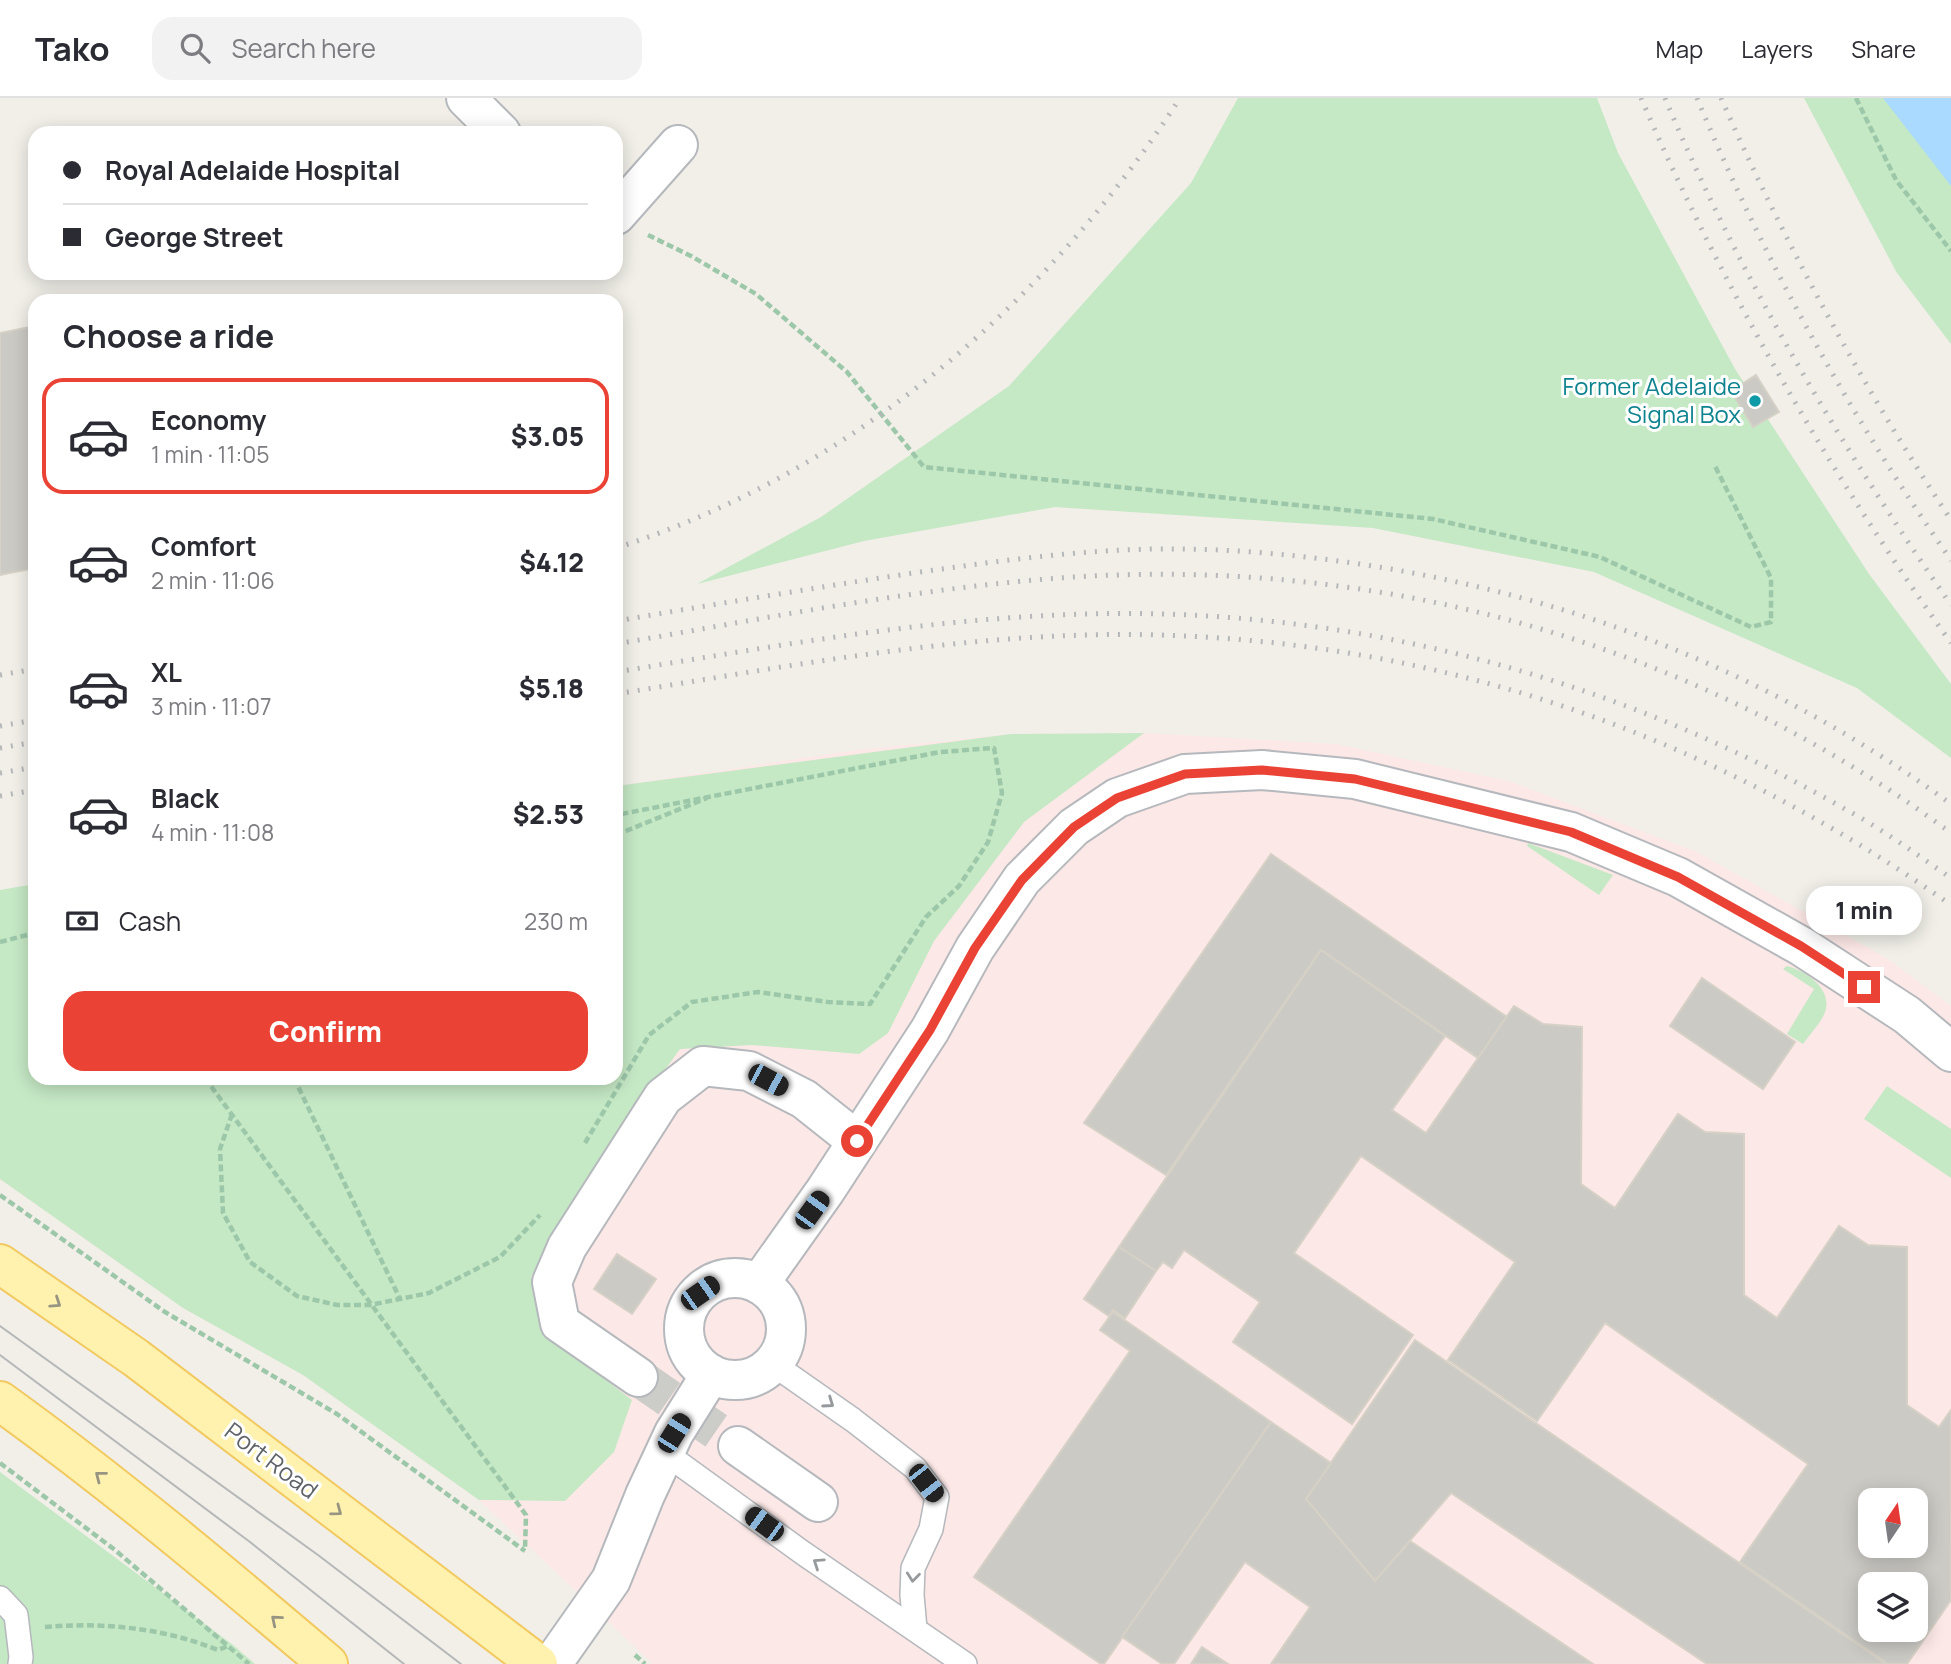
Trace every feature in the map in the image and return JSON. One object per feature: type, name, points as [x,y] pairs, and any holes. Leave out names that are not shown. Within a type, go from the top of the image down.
[{"type":"main road","name":"Port Road","points":[[0,1264],[136,1358],[538,1664]]},
{"type":"main road","points":[[0,1401],[182,1540],[328,1664]]},
{"type":"street","points":[[466,98],[494,126]]},
{"type":"street","points":[[629,223],[678,145]]},
{"type":"street","points":[[759,1284],[825,1191],[930,1030],[975,948],[1022,880],[1074,827],[1117,798],[1185,774],[1262,770],[1355,779],[1571,832],[1678,877],[1801,946],[1907,1015],[1951,1052]]},
{"type":"street","points":[[638,1377],[560,1323],[552,1282],[567,1247],[663,1097],[703,1066],[750,1071],[804,1099],[857,1141]]},
{"type":"street","points":[[744,1279],[759,1284],[772,1293],[781,1306],[786,1321],[782,1351],[773,1364],[760,1374],[744,1380],[727,1380],[710,1374],[698,1364],[687,1343],[685,1320],[690,1306],[700,1293],[713,1283],[744,1279]]},
{"type":"street","points":[[552,1664],[611,1580],[645,1495],[674,1433],[710,1374]]},
{"type":"street","points":[[738,1446],[818,1502]]},
{"type":"lane","points":[[773,1364],[853,1419],[915,1468],[937,1497],[931,1529],[913,1568],[915,1629]]},
{"type":"lane","points":[[665,1453],[965,1664]]},
{"type":"lane","points":[[0,1598],[16,1615],[22,1657],[20,1664]]},
{"type":"path","points":[[1856,98],[1896,180],[1951,251]]},
{"type":"path","points":[[629,223],[756,294],[847,372],[924,467],[1433,519],[1600,557],[1751,627],[1771,622],[1770,578],[1715,466]]},
{"type":"path","points":[[623,814],[940,752],[995,748],[1002,793],[988,842],[959,886],[926,917],[870,1004],[828,1002],[758,992],[692,1002],[649,1035],[623,1079]]},
{"type":"path","points":[[623,832],[718,794]]},
{"type":"path","points":[[0,942],[28,935]]},
{"type":"path","points":[[0,1195],[165,1312],[337,1414],[524,1550],[526,1516],[210,1085]]},
{"type":"path","points":[[297,1085],[400,1299]]},
{"type":"path","points":[[581,1150],[619,1085]]},
{"type":"path","points":[[232,1114],[220,1149],[223,1213],[250,1262],[297,1296],[337,1305],[370,1305],[429,1293],[500,1257],[547,1207]]},
{"type":"path","points":[[0,1463],[115,1550],[248,1664]]},
{"type":"path","points":[[37,1628],[125,1628],[200,1643],[218,1650],[228,1646]]},
{"type":"path","points":[[635,1655],[645,1664]]},
{"type":"shaded area","points":[[1144,733],[1336,744],[1509,781],[1697,852],[1888,959],[1951,1006],[1951,1664],[653,1664],[479,1500],[303,1375],[183,1308],[0,1179],[0,890],[28,885],[28,1085],[623,1085],[623,785],[857,750],[1011,734]]},
{"type":"green space","points":[[1238,98],[1597,98],[1618,153],[1735,369],[1869,574],[1951,684],[1951,758],[1857,688],[1594,572],[1373,528],[1055,507],[864,541],[697,584],[821,517],[1009,386],[1191,183]]},
{"type":"green space","points":[[1804,98],[1951,98],[1951,344],[1897,273]]},
{"type":"green space","points":[[1144,733],[1024,822],[934,941],[888,1033],[859,1054],[752,1045],[680,1049],[586,1179],[531,1277],[546,1334],[632,1400],[614,1452],[565,1501],[479,1500],[303,1375],[183,1308],[0,1179],[0,890],[28,885],[28,1085],[623,1085],[623,785],[1011,734]]},
{"type":"green space","points":[[1528,843],[1613,875],[1599,895],[1527,846]]},
{"type":"green space","points":[[1787,966],[1816,982],[1825,996],[1825,1012],[1803,1044],[1787,1034],[1814,989],[1783,969]]},
{"type":"green space","points":[[1887,1086],[1951,1129],[1951,1178],[1864,1119]]},
{"type":"green space","points":[[0,1472],[233,1645],[255,1664],[0,1664]]},
{"type":"water","points":[[1883,98],[1951,98],[1951,186]]},
{"type":"building","points":[[28,327],[28,569],[0,575],[0,333]]},
{"type":"building","name":"Former Adelaide Signal Box","points":[[1756,375],[1779,412],[1753,427],[1731,391]]},
{"type":"building","points":[[1271,854],[1507,1017],[1478,1058],[1321,950],[1166,1175],[1084,1123]]},
{"type":"building","points":[[1321,950],[1445,1036],[1392,1110],[1426,1133],[1514,1006],[1543,1024],[1582,1027],[1581,1184],[1615,1208],[1678,1114],[1705,1132],[1744,1134],[1744,1295],[1777,1318],[1839,1226],[1868,1245],[1907,1247],[1907,1405],[1939,1427],[1951,1410],[1951,1600],[1928,1633],[1928,1572],[1858,1572],[1858,1642],[1922,1642],[1907,1664],[1888,1664],[1740,1562],[1808,1464],[1605,1323],[1537,1421],[1448,1360],[1515,1262],[1361,1156],[1294,1253],[1413,1335],[1352,1424],[1233,1342],[1260,1302],[1184,1250],[1172,1268],[1163,1262],[1156,1271],[1119,1247]]},
{"type":"building","points":[[1702,978],[1795,1042],[1763,1089],[1670,1026]]},
{"type":"building","points":[[1119,1247],[1156,1271],[1125,1318],[1113,1310],[1109,1316],[1084,1299]]},
{"type":"building","points":[[617,1254],[656,1279],[632,1314],[594,1289]]},
{"type":"building","points":[[1113,1312],[1271,1422],[1104,1664],[1101,1664],[974,1577],[1130,1351],[1100,1330]]},
{"type":"building","points":[[1415,1340],[1886,1664],[1707,1664],[1451,1493],[1375,1581],[1306,1499]]},
{"type":"building","points":[[1271,1422],[1331,1463],[1306,1499],[1375,1581],[1410,1541],[1593,1664],[1271,1664],[1310,1607],[1245,1562],[1174,1664],[1162,1664],[1122,1637]]},
{"type":"building","points":[[1202,1647],[1228,1664],[1191,1664]]},
{"type":"tunnel","points":[[638,1377],[738,1446]]},
{"type":"tram line","points":[[0,1326],[318,1555],[461,1664]]},
{"type":"tram line","points":[[0,1355],[250,1542],[404,1664]]},
{"type":"railway","points":[[623,545],[702,516],[785,475],[863,427],[937,372],[1006,311],[1069,244],[1128,173],[1180,98]]},
{"type":"railway","points":[[1641,98],[1707,241],[1781,379],[1863,513],[1951,643]]},
{"type":"railway","points":[[1665,98],[1726,231],[1794,359],[1870,484],[1951,605]]},
{"type":"railway","points":[[1697,98],[1751,218],[1811,336],[1878,450],[1951,560]]},
{"type":"railway","points":[[1721,98],[1772,208],[1827,314],[1856,367],[1951,520]]},
{"type":"railway","points":[[623,620],[920,572],[1098,551],[1206,550],[1280,554],[1353,563],[1434,577],[1514,596],[1667,646],[1741,679],[1813,716],[1883,757],[1951,804]]},
{"type":"railway","points":[[623,643],[844,604],[1017,582],[1074,577],[1191,575],[1308,582],[1423,600],[1535,627],[1645,665],[1752,711],[1854,767],[1951,833]]},
{"type":"railway","points":[[623,671],[893,629],[1060,615],[1163,614],[1265,621],[1366,635],[1466,656],[1565,684],[1661,719],[1754,761],[1845,809],[1886,833],[1951,878]]},
{"type":"railway","points":[[623,693],[819,661],[1022,638],[1159,635],[1267,642],[1372,657],[1475,680],[1575,710],[1673,748],[1768,793],[1861,846],[1951,905]]},
{"type":"railway","points":[[0,675],[28,670]]},
{"type":"railway","points":[[0,726],[28,721]]},
{"type":"railway","points":[[0,748],[28,743]]},
{"type":"railway","points":[[0,773],[28,768]]},
{"type":"railway","points":[[0,796],[28,791]]},
{"type":"place","name":"Former Adelaide Signal Box","points":[[1755,401]]},
{"type":"route","points":[[857,1141],[930,1030],[975,948],[1022,880],[1074,827],[1117,798],[1185,774],[1262,770],[1355,779],[1571,832],[1678,877],[1801,946],[1864,987]]}]
